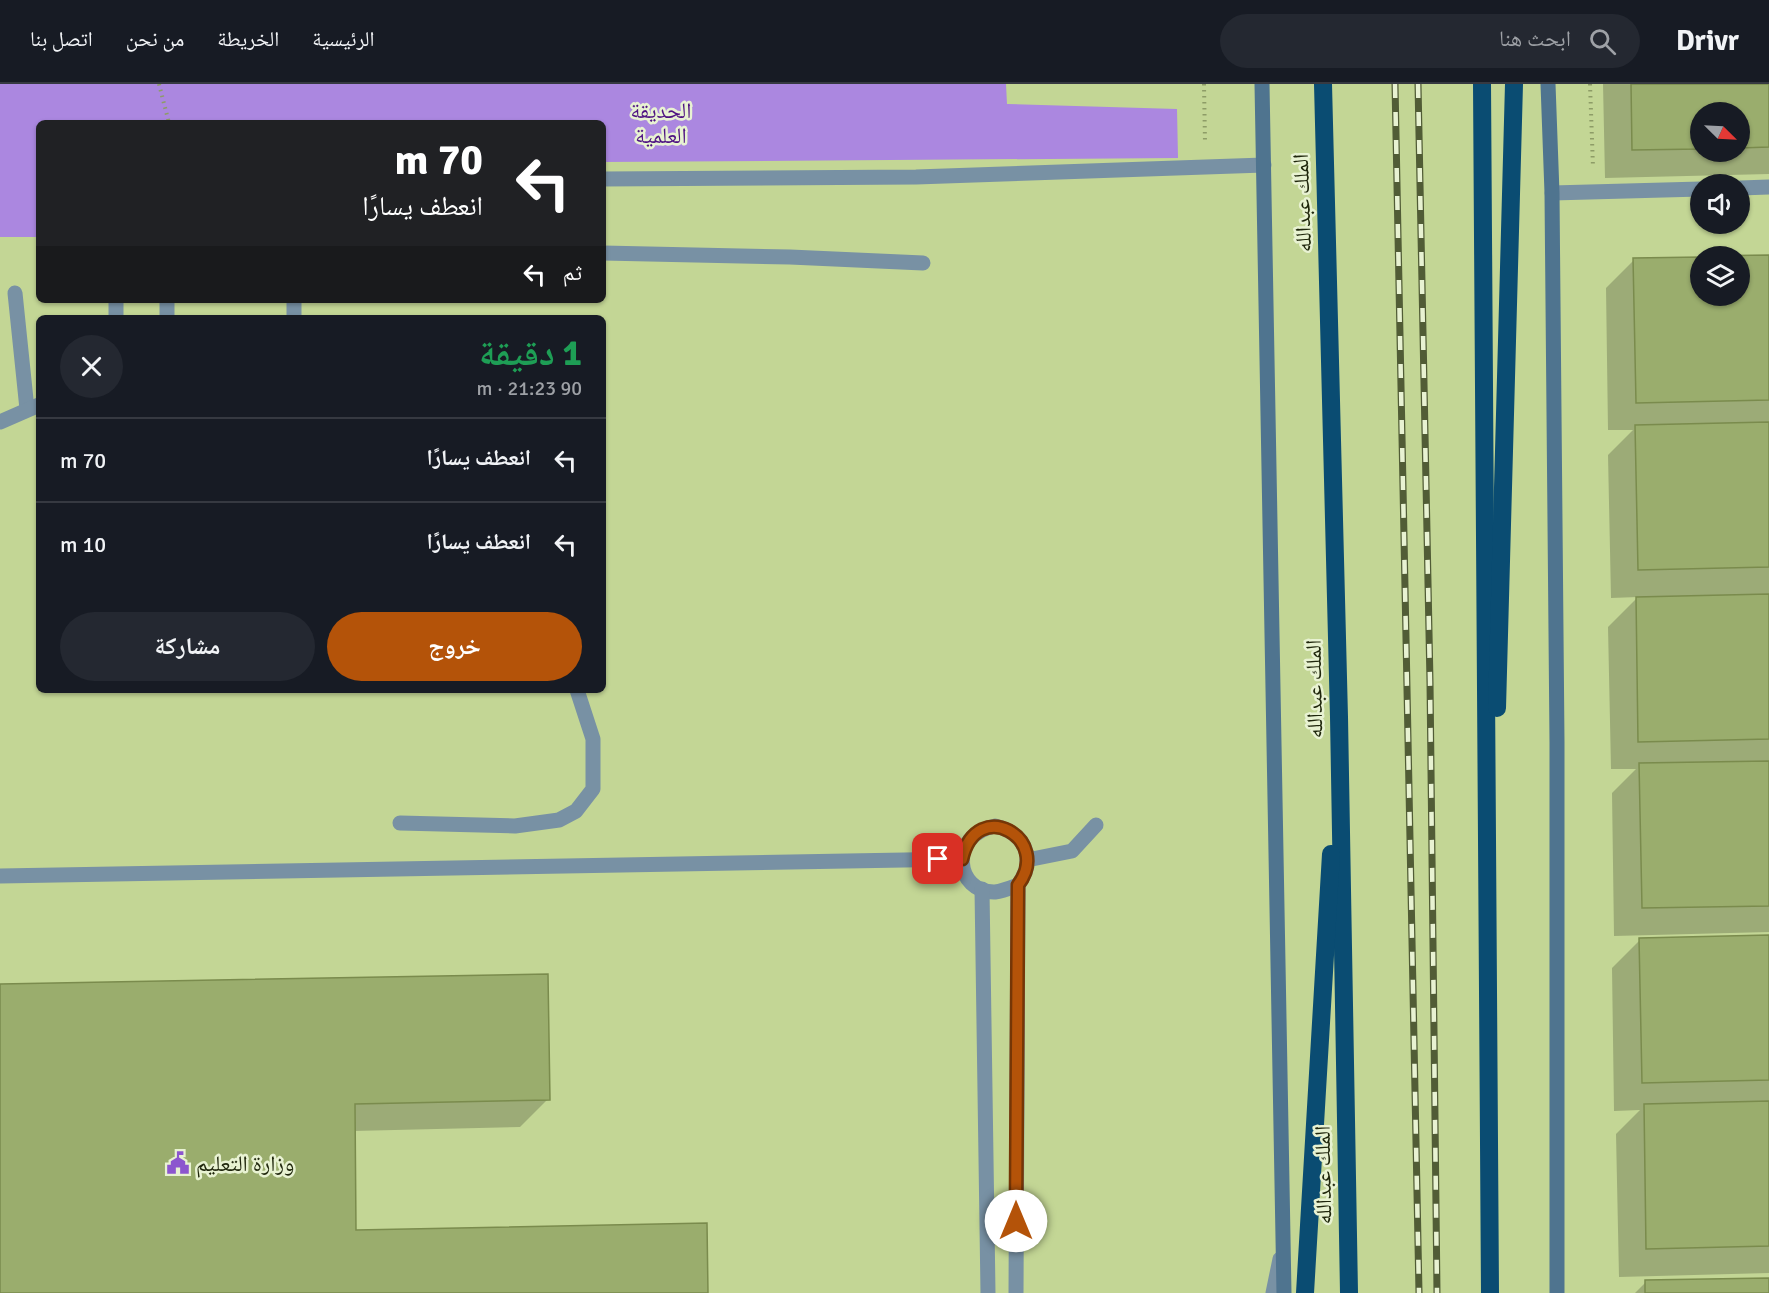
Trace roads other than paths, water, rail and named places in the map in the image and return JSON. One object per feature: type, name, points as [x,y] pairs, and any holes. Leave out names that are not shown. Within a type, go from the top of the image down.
[{"type":"highway","name":"الملك عبدالله","points":[[1323,84],[1339,717],[1349,1293]]},
{"type":"highway","points":[[1482,84],[1490,1293]]},
{"type":"highway","points":[[1487,1064],[1514,84]]},
{"type":"highway","points":[[1305,1293],[1339,717]]},
{"type":"street","points":[[1262,84],[1284,1293]]},
{"type":"street","points":[[1548,84],[1552,193],[1557,742],[1557,1293]]},
{"type":"street","points":[[606,179],[916,177],[1264,165]]},
{"type":"street","points":[[1750,188],[1769,187]]},
{"type":"street","points":[[1552,193],[1690,189]]},
{"type":"street","points":[[606,253],[790,257],[923,263]]},
{"type":"street","points":[[0,422],[33,407],[15,293]]},
{"type":"street","points":[[400,823],[515,826],[560,820],[576,811],[593,789],[592,739],[578,693]]},
{"type":"street","points":[[1027,860],[1072,851],[1096,825]]},
{"type":"street","points":[[1016,1293],[1018,885],[1027,860],[1025,847],[1017,836],[1007,829],[995,826],[982,829],[972,836],[965,846],[962,859],[964,871],[971,882],[982,889],[994,892],[1018,885]]},
{"type":"street","points":[[0,876],[962,859]]},
{"type":"street","points":[[982,889],[988,1293]]},
{"type":"street","points":[[1273,1293],[1282,1250]]},
{"type":"railway","points":[[1395,84],[1419,1293]]},
{"type":"railway","points":[[1418,84],[1430,682],[1437,1293]]},
{"type":"place","name":"وزارة التعليم","points":[[178,1163]]},
{"type":"park label","name":"الحديقة العلمية","points":[[661,122]]}]
